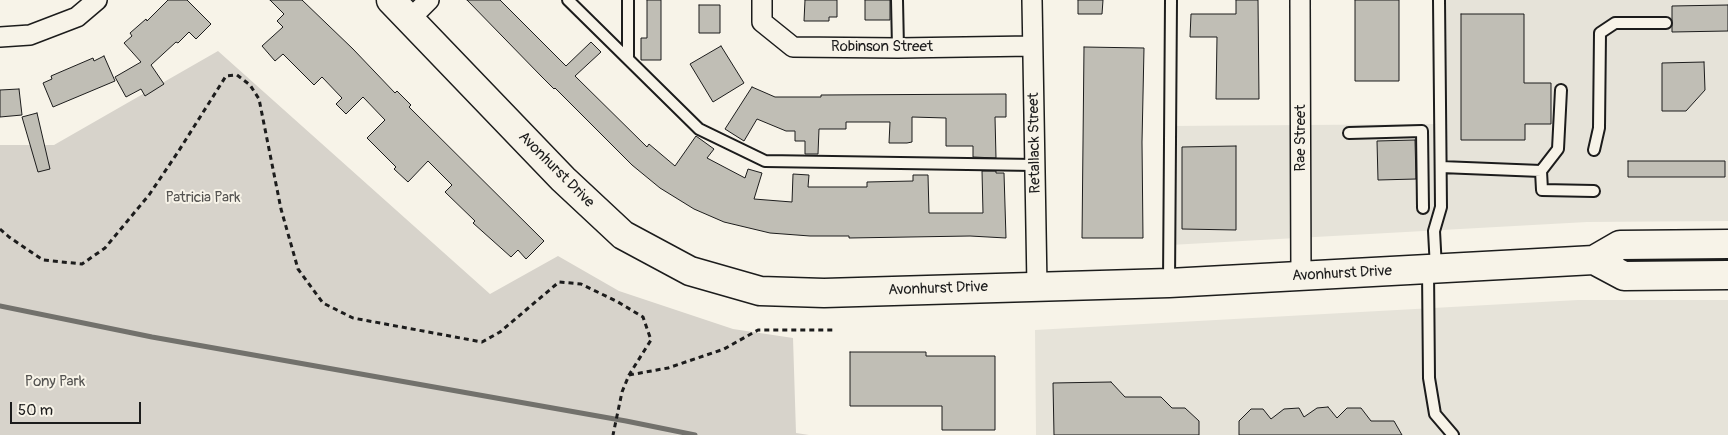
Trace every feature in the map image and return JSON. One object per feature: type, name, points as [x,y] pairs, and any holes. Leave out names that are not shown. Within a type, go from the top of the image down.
[{"type":"street","points":[[0,37],[30,35],[77,17],[97,0]]},
{"type":"street","name":"Avonhurst Drive","points":[[391,0],[563,178],[623,235],[690,272],[760,291],[824,293],[1169,283],[1594,260],[1620,245],[1728,244]]},
{"type":"street","points":[[410,19],[429,0]]},
{"type":"street","name":"Robinson Street","points":[[762,0],[762,22],[794,47],[1032,46]]},
{"type":"street","name":"Retallack Street","points":[[1032,0],[1038,286]]},
{"type":"street","name":"Rae Street","points":[[1300,0],[1301,276]]},
{"type":"street","points":[[1594,260],[1624,276],[1728,275]]},
{"type":"lane","points":[[568,0],[699,128],[765,161],[1035,165]]},
{"type":"lane","points":[[628,0],[628,58]]},
{"type":"lane","points":[[897,0],[898,48]]},
{"type":"lane","points":[[1169,283],[1171,0]]},
{"type":"lane","points":[[1440,0],[1441,207],[1434,231],[1429,378],[1435,414],[1452,435]]},
{"type":"lane","points":[[1594,150],[1598,128],[1600,33],[1615,23],[1666,23]]},
{"type":"lane","points":[[1561,90],[1558,149],[1542,171],[1542,190],[1594,191]]},
{"type":"lane","points":[[1349,133],[1422,131],[1423,208]]},
{"type":"lane","points":[[1441,166],[1542,171]]},
{"type":"path","points":[[0,230],[43,260],[82,264],[105,248],[149,195],[226,76],[237,75],[250,85],[260,99],[281,210],[298,269],[323,303],[353,318],[482,342],[500,332],[559,282],[581,284],[643,317],[651,340],[629,375],[622,392],[613,435]]},
{"type":"path","points":[[629,375],[668,368],[724,349],[758,330],[833,330]]},
{"type":"shaded area","points":[[1442,0],[1728,0],[1728,221],[1587,222],[1170,245],[1170,126],[1441,124]]},
{"type":"shaded area","points":[[1578,300],[1728,300],[1728,435],[1036,435],[1035,330]]},
{"type":"green space","name":"Patricia Park","points":[[218,51],[490,294],[558,256],[619,291],[733,329],[793,338],[796,433],[809,435],[0,435],[0,145],[54,145]]},
{"type":"building","points":[[168,0],[187,0],[211,24],[196,39],[189,32],[151,65],[164,84],[145,96],[141,89],[126,97],[115,77],[141,62],[124,43],[132,36],[130,33],[146,19],[147,21]]},
{"type":"building","points":[[270,0],[302,0],[395,93],[397,91],[411,105],[409,107],[544,241],[526,259],[518,250],[511,257],[473,223],[475,221],[445,192],[452,185],[428,161],[408,182],[367,138],[385,120],[363,97],[346,114],[336,104],[342,98],[322,77],[314,85],[283,54],[275,61],[262,46],[283,27],[277,21],[284,14]]},
{"type":"building","points":[[467,0],[500,0],[566,66],[591,42],[601,52],[575,76],[647,147],[649,144],[675,166],[696,136],[714,149],[707,158],[745,178],[748,169],[762,173],[754,199],[792,202],[793,174],[809,175],[808,187],[867,187],[867,182],[913,181],[913,175],[928,175],[929,213],[983,213],[982,171],[996,171],[996,173],[1004,173],[1006,238],[970,236],[849,238],[849,236],[770,233],[724,222],[694,209],[660,188],[632,165]]},
{"type":"building","points":[[647,0],[661,0],[661,60],[641,60],[641,38],[647,38]]},
{"type":"building","points":[[805,0],[837,0],[837,17],[829,17],[829,21],[804,21]]},
{"type":"building","points":[[865,0],[890,0],[890,20],[865,20]]},
{"type":"building","points":[[1078,0],[1103,0],[1102,14],[1078,14]]},
{"type":"building","points":[[1236,0],[1258,0],[1259,99],[1216,99],[1217,37],[1190,37],[1191,14],[1236,14]]},
{"type":"building","points":[[1355,0],[1399,0],[1399,81],[1355,81]]},
{"type":"building","points":[[699,5],[720,5],[720,33],[699,33]]},
{"type":"building","points":[[1728,5],[1728,31],[1672,32],[1672,6]]},
{"type":"building","points":[[1461,14],[1524,14],[1524,83],[1551,83],[1551,124],[1525,124],[1525,140],[1461,140]]},
{"type":"building","points":[[721,46],[744,83],[713,102],[690,64]]},
{"type":"building","points":[[1084,47],[1144,48],[1142,142],[1143,238],[1082,238]]},
{"type":"building","points":[[104,56],[115,81],[53,107],[43,83],[52,79],[51,76],[93,58],[94,61]]},
{"type":"building","points":[[1704,62],[1705,90],[1686,111],[1662,111],[1662,63]]},
{"type":"building","points":[[752,87],[775,97],[1006,94],[1006,117],[995,117],[996,158],[973,157],[973,146],[946,146],[946,118],[912,117],[912,142],[889,143],[890,122],[846,122],[846,129],[819,129],[818,154],[805,154],[805,141],[795,141],[795,131],[786,131],[757,119],[744,141],[725,129]]},
{"type":"building","points":[[19,89],[22,115],[0,117],[0,90]]},
{"type":"building","points":[[37,113],[50,169],[38,172],[22,117]]},
{"type":"building","points":[[1415,140],[1416,179],[1378,180],[1377,141]]},
{"type":"building","points":[[1236,146],[1236,230],[1182,229],[1182,147]]},
{"type":"building","points":[[1628,161],[1725,161],[1725,177],[1628,177]]},
{"type":"building","points":[[850,352],[926,352],[926,356],[995,356],[995,430],[942,430],[942,406],[850,406]]},
{"type":"building","points":[[1111,382],[1125,397],[1161,397],[1172,408],[1185,408],[1199,421],[1199,435],[1054,435],[1053,383]]},
{"type":"building","points":[[1328,407],[1337,418],[1347,408],[1361,408],[1371,421],[1394,421],[1402,435],[1239,435],[1239,421],[1251,409],[1263,409],[1271,419],[1284,409],[1299,408],[1304,417],[1317,408]]},
{"type":"waterway","points":[[0,306],[152,337],[626,421],[695,435]]},
{"type":"park label","name":"Pony Park","points":[[55,382]]}]
